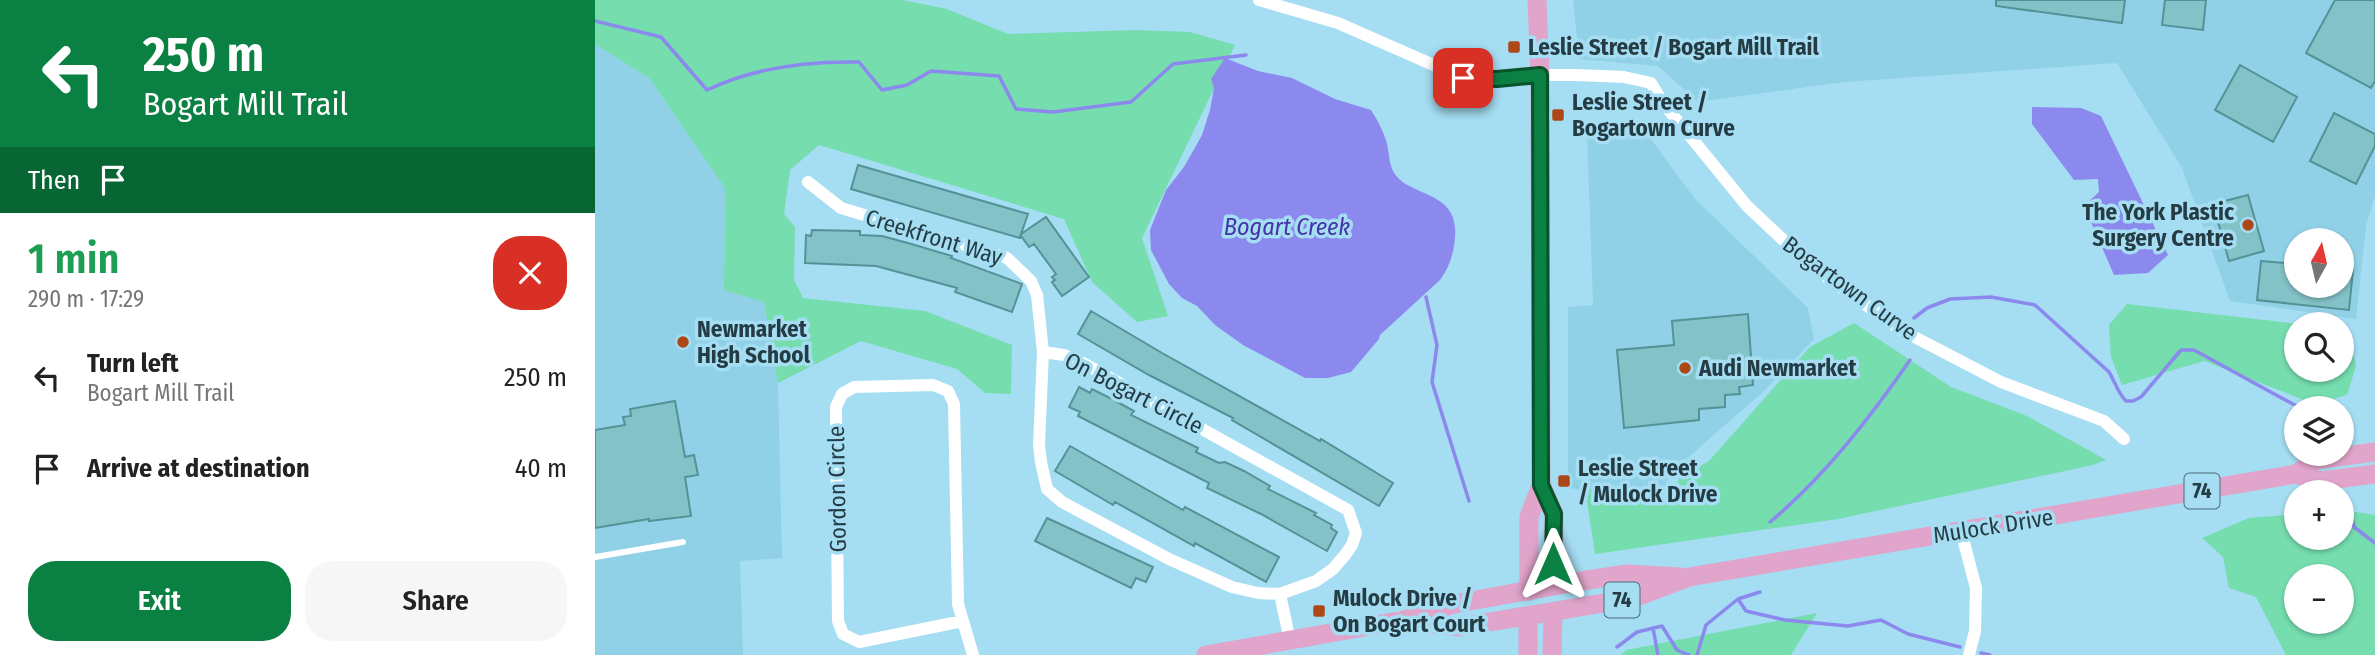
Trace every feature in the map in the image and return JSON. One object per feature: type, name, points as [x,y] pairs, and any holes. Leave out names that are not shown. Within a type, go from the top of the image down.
[{"type":"main road","points":[[1529,591],[1529,517],[1541,485],[1540,75],[1537,0]]},
{"type":"main road","name":"Mulock Drive","points":[[2296,474],[2316,460],[2375,452]]},
{"type":"main road","name":"Mulock Drive","points":[[1404,620],[1460,627],[1633,598],[1689,577],[2296,474],[2321,481],[2375,474]]},
{"type":"main road","points":[[1541,485],[1554,514],[1553,586]]},
{"type":"main road","name":"Mulock Drive","points":[[1206,655],[1404,620],[1454,604],[1627,574],[1689,577]]},
{"type":"main road","points":[[1552,655],[1553,612]]},
{"type":"main road","points":[[1528,616],[1528,655]]},
{"type":"street","name":"Bogartown Curve","points":[[1259,0],[1338,23],[1463,78],[1497,79],[1540,75],[1624,77],[1651,83],[1663,103],[1747,206],[1810,265],[1901,330],[2001,382],[2104,421],[2125,439]]},
{"type":"street","name":"Creekfront Way","points":[[808,182],[841,208],[1007,258],[1031,281],[1037,295],[1043,352]]},
{"type":"street","name":"On Bogart Circle","points":[[1043,352],[1064,355],[1085,364],[1348,510],[1356,533],[1345,555],[1333,569],[1316,581],[1280,594],[1258,593],[1232,587],[1169,559],[1062,502],[1047,489],[1039,445],[1043,352]]},
{"type":"street","name":"Gordon Circle","points":[[963,621],[859,642],[843,634],[838,621],[836,407],[842,394],[854,387],[933,385],[948,391],[954,404],[958,604],[963,621],[973,655]]},
{"type":"street","points":[[1961,531],[1976,588],[1975,631],[1969,655]]},
{"type":"street","points":[[1280,594],[1290,640]]},
{"type":"lane","points":[[595,557],[683,542]]},
{"type":"shaded area","points":[[1573,0],[2375,0],[2375,196],[2366,226],[2356,319],[2354,312],[2307,312],[2230,301],[2182,168],[2117,63],[1844,82],[1698,102],[1658,66],[1579,59]]},
{"type":"shaded area","name":"Newmarket High School","points":[[595,44],[649,78],[725,188],[724,289],[764,301],[778,383],[782,558],[740,561],[743,655],[595,655]]},
{"type":"shaded area","points":[[1603,121],[1639,123],[1695,199],[1808,308],[1814,339],[1763,392],[1669,474],[1662,499],[1568,488],[1568,307],[1593,305],[1587,133]]},
{"type":"green space","points":[[595,0],[903,0],[947,9],[1008,34],[1136,30],[1190,32],[1235,45],[1142,238],[1168,316],[1137,322],[1092,282],[1064,219],[819,145],[790,170],[784,214],[795,227],[794,280],[803,298],[925,311],[1012,345],[1011,394],[985,393],[957,369],[861,341],[778,383],[764,302],[724,290],[725,188],[649,78],[595,44]]},
{"type":"green space","points":[[2127,304],[2284,322],[2284,382],[2351,382],[2347,395],[2343,396],[2294,396],[2204,361],[2122,385],[2111,357],[2109,325]]},
{"type":"green space","points":[[1854,323],[1951,387],[2027,416],[2106,460],[1838,519],[1595,554],[1585,488],[1674,500],[1679,478],[1709,461],[1810,347]]},
{"type":"green space","points":[[2354,512],[2375,515],[2375,655],[2286,655],[2256,597],[2229,588],[2223,557],[2202,538],[2249,518],[2284,515],[2284,550],[2354,550]]},
{"type":"green space","points":[[1817,613],[1791,655],[1621,655],[1626,650]]},
{"type":"water","name":"Bogart Creek","points":[[1225,58],[1258,71],[1292,78],[1335,99],[1371,110],[1384,135],[1393,171],[1409,186],[1441,202],[1454,221],[1452,254],[1440,280],[1380,335],[1351,372],[1328,378],[1305,378],[1243,345],[1215,325],[1197,306],[1182,298],[1169,284],[1151,250],[1150,230],[1166,190],[1184,167],[1202,135],[1214,88],[1211,79]]},
{"type":"water","points":[[2032,107],[2081,108],[2101,116],[2168,255],[2148,273],[2114,275],[2084,206],[2099,192],[2098,179],[2074,180],[2032,124]]},
{"type":"building","points":[[1996,0],[2125,0],[2122,23],[1996,6]]},
{"type":"building","points":[[2165,0],[2206,0],[2203,30],[2162,25]]},
{"type":"building","points":[[2335,0],[2375,0],[2375,81],[2371,88],[2306,53]]},
{"type":"building","points":[[2240,65],[2297,97],[2273,142],[2215,110]]},
{"type":"building","points":[[2334,113],[2375,134],[2375,146],[2356,184],[2310,161]]},
{"type":"building","points":[[858,165],[1028,214],[1021,234],[1046,217],[1089,277],[1062,296],[1052,282],[1055,280],[1052,277],[1056,274],[1034,244],[1029,247],[1021,236],[1020,238],[851,189]]},
{"type":"building","points":[[2248,195],[2264,251],[2229,261],[2213,204]]},
{"type":"building","points":[[812,230],[860,231],[860,235],[882,236],[952,256],[951,258],[1022,284],[1012,312],[955,292],[957,288],[876,266],[805,263],[806,235],[811,236]]},
{"type":"building","points":[[2261,261],[2284,263],[2284,298],[2350,298],[2349,310],[2257,300]]},
{"type":"building","points":[[1091,311],[1320,441],[1321,439],[1393,483],[1379,506],[1232,420],[1233,418],[1149,375],[1078,334]]},
{"type":"building","name":"Audi Newmarket","points":[[1748,314],[1753,385],[1739,387],[1740,394],[1725,395],[1725,407],[1699,409],[1699,420],[1624,428],[1617,350],[1674,345],[1672,321]]},
{"type":"building","points":[[1079,387],[1090,393],[1092,389],[1112,399],[1134,411],[1131,415],[1198,448],[1196,452],[1244,471],[1270,486],[1268,489],[1316,513],[1314,515],[1332,525],[1331,528],[1337,532],[1327,551],[1207,488],[1209,483],[1078,416],[1080,412],[1069,407]]},
{"type":"building","name":"Newmarket High School","points":[[675,401],[685,457],[694,455],[698,475],[685,477],[691,516],[649,519],[595,528],[595,430],[625,425],[623,417],[631,416],[630,409]]},
{"type":"building","points":[[1070,446],[1183,510],[1185,507],[1279,557],[1266,582],[1115,502],[1113,505],[1055,471]]},
{"type":"building","points":[[1047,518],[1153,567],[1146,582],[1136,578],[1131,588],[1035,541]]},
{"type":"waterway","name":"Bogart Creek","points":[[595,21],[661,37],[707,90],[743,76],[781,67],[859,62],[882,90],[907,85],[931,71],[999,76],[1016,109],[1053,112],[1131,102],[1173,64],[1246,55]]},
{"type":"waterway","name":"Bogart Creek","points":[[1426,297],[1437,345],[1432,382],[1469,501]]},
{"type":"waterway","name":"Bogart Creek","points":[[1914,318],[1927,308],[1950,299],[1991,297],[2035,305],[2109,372],[2126,401],[2141,397],[2181,350],[2194,350],[2284,399]]},
{"type":"waterway","name":"Bogart Creek","points":[[1770,522],[1809,486],[1845,446],[1910,360]]},
{"type":"waterway","name":"Bogart Creek","points":[[2354,527],[2375,543]]},
{"type":"waterway","name":"Bogart Creek","points":[[1697,655],[1706,625],[1738,599],[1760,592]]},
{"type":"waterway","points":[[1738,599],[1746,611],[1785,620],[1848,626],[1881,620],[1908,634],[1960,647]]},
{"type":"waterway","name":"Bogart Creek","points":[[1617,647],[1637,632],[1662,626],[1677,650],[1689,655]]},
{"type":"waterway","points":[[1653,628],[1658,655]]},
{"type":"waterway","points":[[1981,653],[1990,655]]},
{"type":"place","name":"Leslie Street / Bogart Mill Trail","points":[[1514,47]]},
{"type":"place","name":"Leslie Street / Bogartown Curve","points":[[1558,115]]},
{"type":"place","name":"The York Plastic Surgery Centre","points":[[2248,225]]},
{"type":"place","name":"Newmarket High School","points":[[683,342]]},
{"type":"place","name":"Audi Newmarket","points":[[1685,368]]},
{"type":"place","name":"Leslie Street / Mulock Drive","points":[[1564,481]]},
{"type":"place","name":"Mulock Drive / On Bogart Court","points":[[1319,611]]},
{"type":"route","points":[[1463,78],[1497,79],[1540,75],[1541,485],[1554,514],[1553,564]]}]
